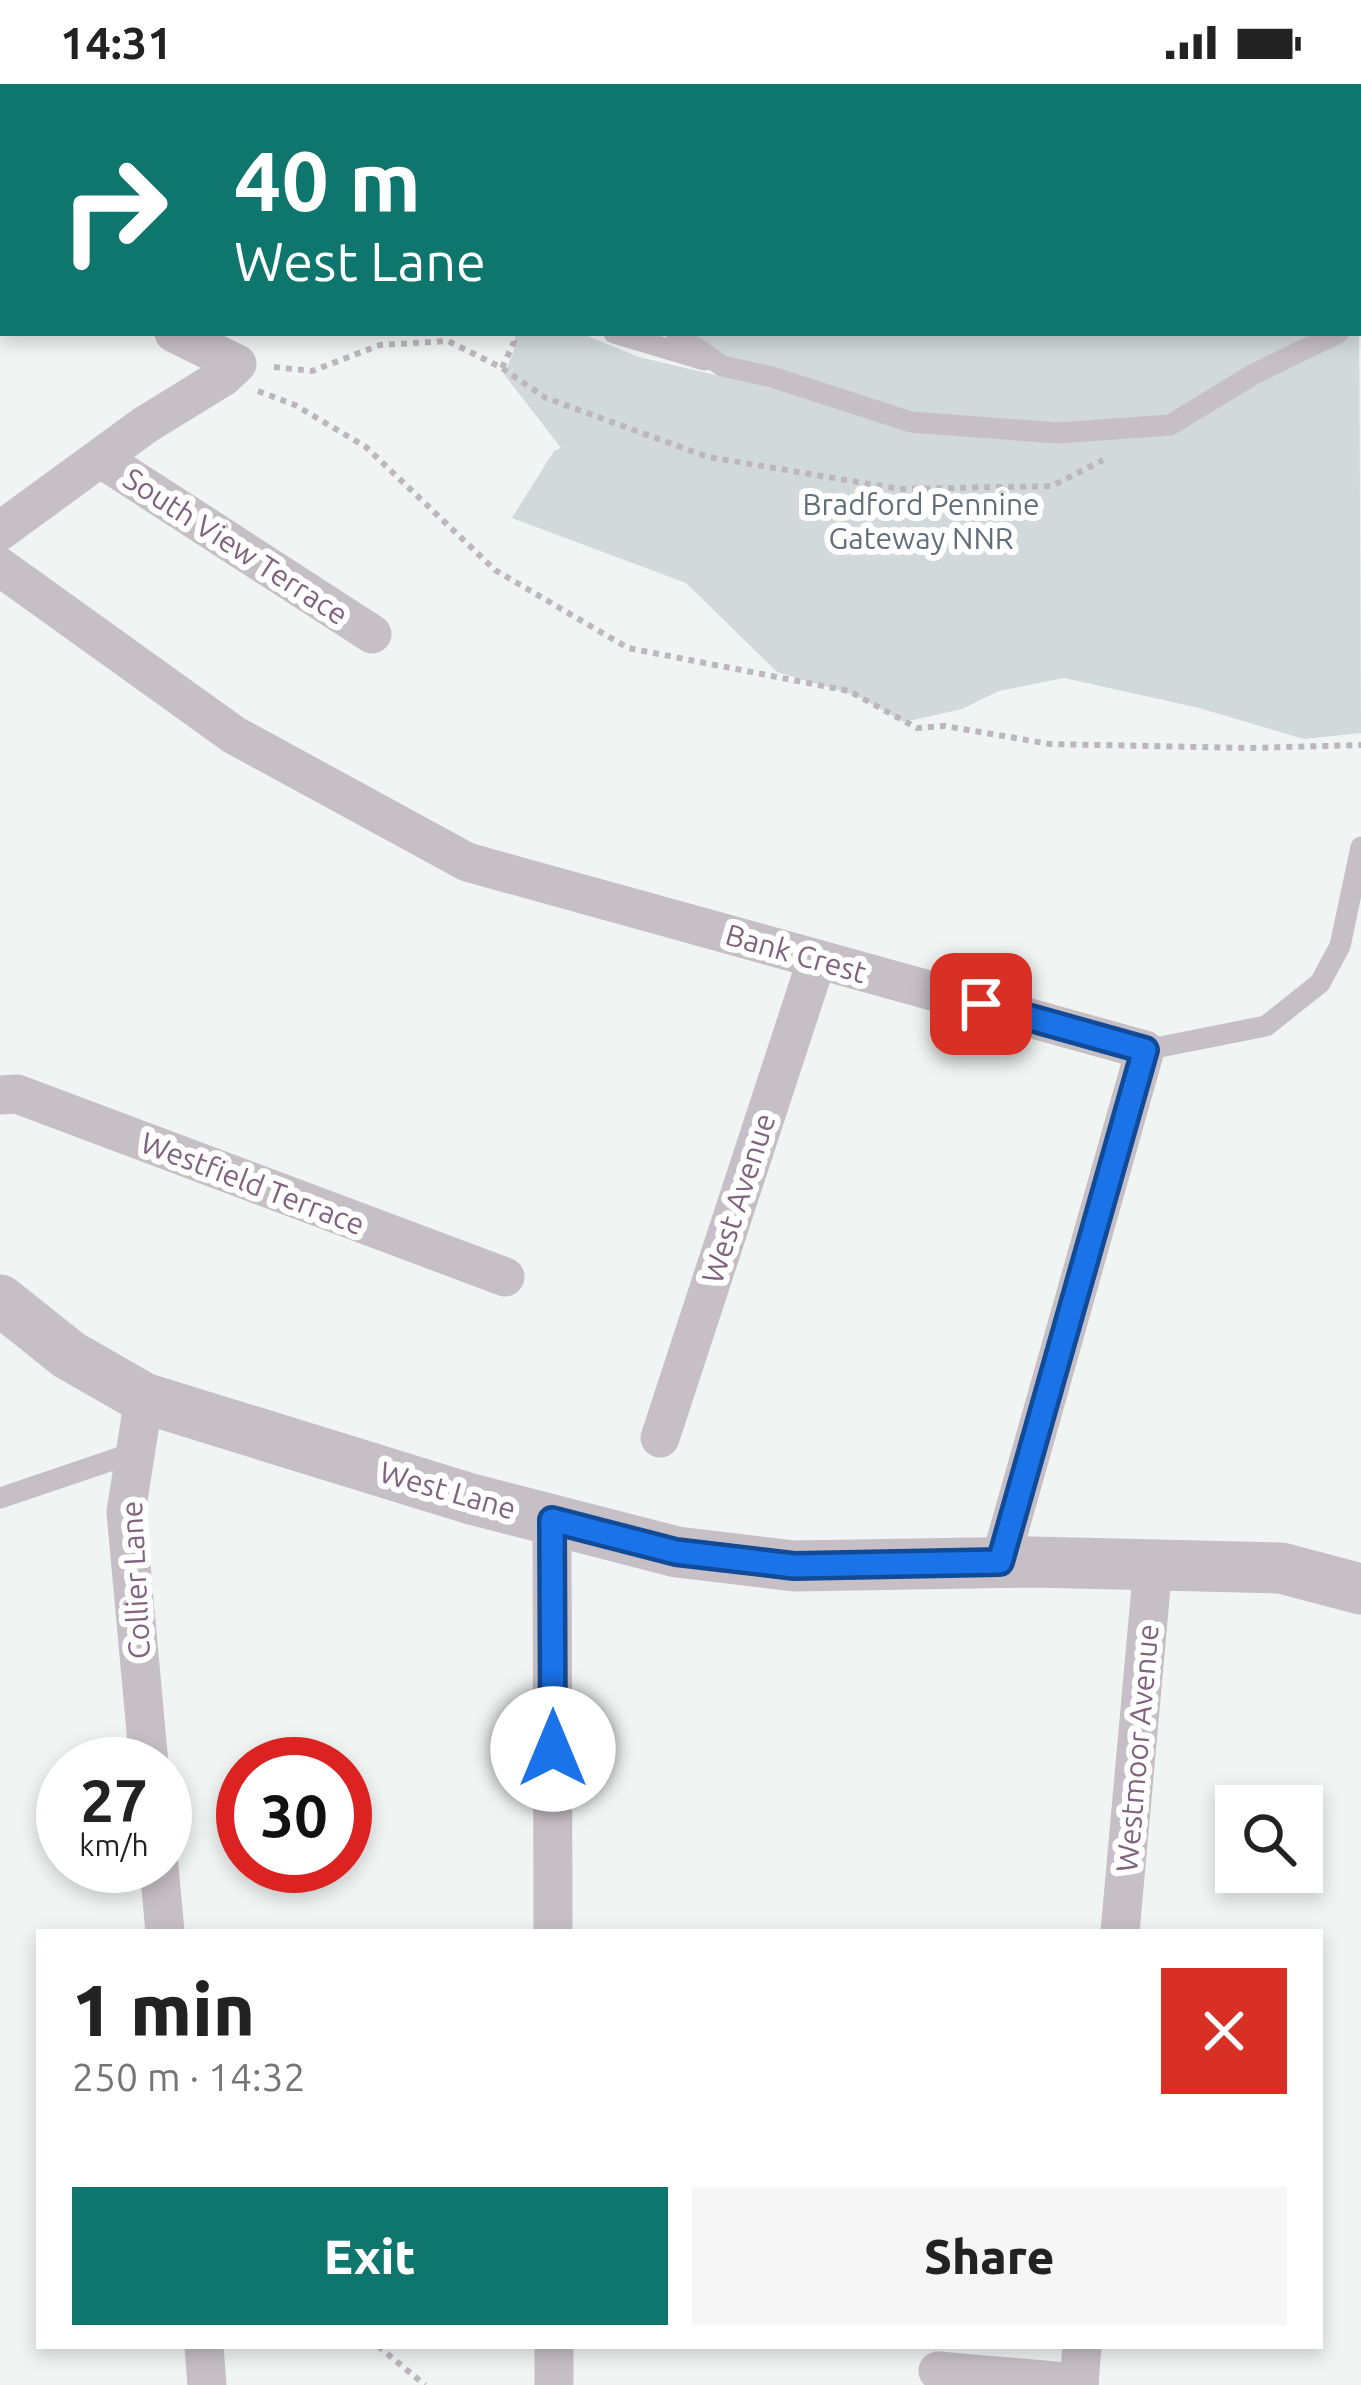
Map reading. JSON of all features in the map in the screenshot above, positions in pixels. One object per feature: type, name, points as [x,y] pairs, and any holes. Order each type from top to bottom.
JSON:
[{"type":"street","points":[[0,531],[230,371],[178,336]]},
{"type":"street","name":"South View Terrace","points":[[100,458],[373,634]]},
{"type":"street","name":"Bank Crest","points":[[0,567],[234,735],[467,862],[1145,1050]]},
{"type":"street","name":"West Avenue","points":[[660,1438],[817,959]]},
{"type":"street","points":[[1000,1562],[1145,1050]]},
{"type":"street","name":"Westfield Terrace","points":[[0,1095],[17,1094],[505,1277]]},
{"type":"street","name":"West Lane","points":[[0,1300],[69,1355],[144,1398],[471,1499],[676,1552],[794,1566],[1000,1562],[1281,1568],[1361,1589]]},
{"type":"street","name":"Collier Lane","points":[[144,1398],[126,1512],[147,1737]]},
{"type":"street","points":[[552,1520],[553,1929]]},
{"type":"street","name":"Westmoor Avenue","points":[[1120,1929],[1153,1565]]},
{"type":"street","points":[[161,1893],[165,1929]]},
{"type":"street","points":[[204,2349],[207,2385]]},
{"type":"street","points":[[554,2349],[554,2385]]},
{"type":"street","points":[[938,2371],[1078,2384],[1082,2349]]},
{"type":"lane","points":[[624,336],[910,422],[1058,433],[1170,425],[1254,374],[1331,336]]},
{"type":"lane","points":[[680,336],[722,366]]},
{"type":"lane","points":[[1145,1050],[1266,1026],[1319,983],[1340,946],[1361,847]]},
{"type":"lane","points":[[0,1498],[136,1451]]},
{"type":"path","points":[[502,368],[514,342],[511,336]]},
{"type":"path","points":[[230,371],[312,370],[380,345],[448,341],[502,368],[546,398],[708,458],[900,489],[1052,486],[1111,455]]},
{"type":"path","points":[[230,371],[366,447],[495,570],[628,648],[849,691],[917,728],[945,727],[1050,744],[1361,746]]},
{"type":"path","points":[[382,2349],[425,2385]]},
{"type":"green space","name":"Bradford Pennine Gateway NNR","points":[[515,336],[587,336],[639,357],[724,377],[689,336],[1359,336],[1361,733],[1304,739],[1199,708],[1064,678],[999,691],[962,709],[904,722],[855,695],[777,672],[686,583],[512,518],[554,451],[561,448],[504,374],[517,343]]},
{"type":"route","points":[[553,1749],[552,1520],[676,1552],[794,1566],[1000,1562],[1145,1050],[981,1004]]}]
